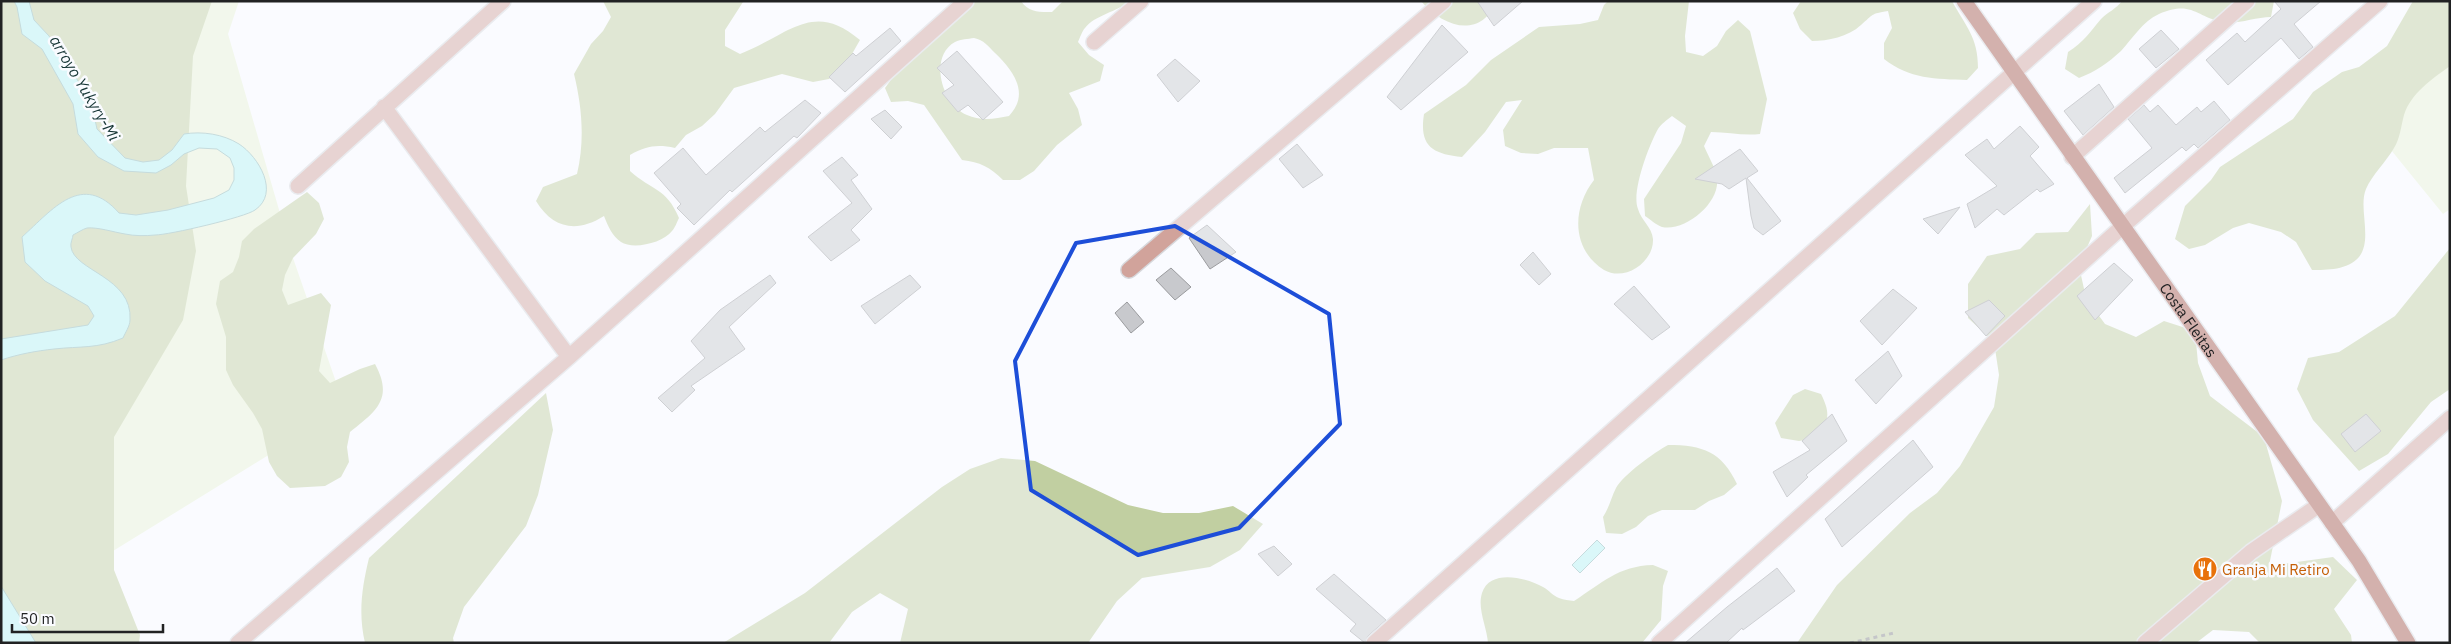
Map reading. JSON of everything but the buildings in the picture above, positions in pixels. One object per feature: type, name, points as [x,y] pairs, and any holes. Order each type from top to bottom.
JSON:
[{"type":"main road","name":"Costa Fleitas","points":[[1964,1],[2072,157],[2123,226],[2359,562],[2408,643]]},
{"type":"street","points":[[298,186],[503,1]]},
{"type":"street","points":[[238,643],[569,357],[966,1]]},
{"type":"street","points":[[1094,42],[1140,1]]},
{"type":"street","points":[[1129,270],[1444,1]]},
{"type":"street","points":[[1374,643],[2094,1]]},
{"type":"street","points":[[2072,157],[2247,1]]},
{"type":"street","points":[[1659,643],[2123,226],[2380,1]]},
{"type":"street","points":[[384,107],[569,357]]},
{"type":"street","points":[[2332,523],[2450,418]]},
{"type":"street","points":[[2145,643],[2251,552],[2320,506]]},
{"type":"path","points":[[1850,643],[1894,633]]},
{"type":"highlighted area","points":[[1175,226],[1329,314],[1340,424],[1239,528],[1138,555],[1031,490],[1015,361],[1076,243]]},
{"type":"green space","points":[[1,1],[239,1],[228,34],[293,258],[345,408],[87,567],[1,643]]},
{"type":"green space","points":[[1,1],[212,1],[193,56],[186,186],[196,251],[183,320],[114,437],[114,570],[140,635],[139,643],[1,643]]},
{"type":"green space","points":[[603,1],[746,1],[743,2],[725,30],[725,46],[740,54],[801,24],[815,22],[828,22],[843,28],[860,40],[844,68],[829,79],[813,82],[782,74],[734,88],[715,114],[702,126],[686,135],[675,148],[652,147],[630,155],[630,171],[664,195],[679,218],[673,230],[662,239],[648,244],[626,244],[615,237],[604,216],[584,225],[566,225],[550,218],[536,201],[543,187],[577,174],[582,124],[574,74],[591,44],[603,31],[611,17]]},
{"type":"green space","points":[[963,1],[1021,1],[1031,10],[1052,12],[1063,1],[1130,1],[1094,20],[1083,31],[1078,42],[1089,55],[1104,65],[1100,81],[1069,93],[1078,109],[1082,125],[1057,145],[1034,171],[1020,180],[1003,180],[984,166],[962,160],[924,105],[908,101],[891,102],[885,88],[935,19]],"holes":[[[974,38],[981,40],[1002,60],[1017,83],[1018,99],[1015,108],[1009,116],[988,119],[967,115],[958,110],[945,91],[940,69],[942,58],[947,49],[955,42]]]},
{"type":"green space","points":[[1421,1],[1497,1],[1490,13],[1481,21],[1471,25],[1461,25],[1450,23],[1440,17]]},
{"type":"green space","points":[[1608,1],[1689,1],[1685,36],[1686,52],[1703,56],[1717,46],[1726,31],[1738,20],[1750,31],[1767,99],[1760,134],[1711,132],[1704,146],[1714,166],[1717,179],[1713,197],[1699,214],[1681,225],[1671,227],[1662,227],[1645,216],[1644,199],[1681,143],[1686,126],[1672,116],[1659,127],[1646,157],[1639,180],[1636,201],[1641,217],[1649,227],[1652,235],[1652,247],[1649,255],[1637,268],[1621,273],[1612,273],[1604,270],[1593,261],[1585,251],[1581,240],[1578,228],[1579,215],[1587,191],[1594,180],[1588,148],[1554,148],[1538,154],[1521,153],[1505,146],[1503,130],[1522,100],[1506,102],[1485,132],[1462,157],[1435,151],[1426,141],[1423,125],[1424,114],[1466,85],[1491,60],[1539,27],[1580,24],[1598,20],[1604,5]]},
{"type":"green space","points":[[1801,1],[1952,1],[1973,40],[1976,48],[1978,68],[1967,80],[1923,77],[1893,66],[1884,59],[1884,43],[1892,28],[1888,11],[1873,15],[1850,33],[1831,39],[1812,41],[1800,29],[1793,13]]},
{"type":"green space","points":[[2122,1],[2274,1],[2271,17],[2228,23],[2213,20],[2187,9],[2170,10],[2148,21],[2121,51],[2096,70],[2079,78],[2065,69],[2068,52],[2082,41],[2101,19]]},
{"type":"green space","points":[[2413,1],[2450,1],[2450,66],[2423,87],[2407,107],[2396,144],[2366,189],[2364,197],[2365,241],[2359,257],[2343,267],[2312,270],[2296,242],[2281,232],[2249,223],[2233,228],[2205,245],[2189,249],[2175,239],[2185,206],[2211,180],[2220,167],[2293,119],[2313,92],[2342,72],[2359,67],[2387,46]]},
{"type":"green space","points":[[2450,41],[2450,209],[2443,214],[2361,113]]},
{"type":"green space","points":[[307,192],[319,203],[324,219],[316,234],[293,258],[285,275],[282,290],[288,305],[321,293],[331,305],[319,371],[330,383],[375,364],[383,386],[379,403],[374,410],[350,432],[347,447],[349,462],[341,477],[325,486],[290,488],[277,476],[269,462],[262,429],[233,385],[226,370],[226,337],[216,304],[220,281],[233,272],[239,257],[242,241],[254,229]]},
{"type":"green space","points":[[2090,204],[2092,236],[2079,266],[2086,298],[2105,324],[2136,337],[2164,321],[2195,331],[2198,363],[2210,396],[2264,437],[2282,501],[2269,566],[2333,557],[2357,580],[2334,609],[2351,635],[2352,643],[2260,643],[2249,632],[2213,630],[2196,643],[1797,643],[1837,585],[1910,513],[1937,493],[1960,466],[1994,407],[1999,375],[1994,342],[1968,318],[1968,284],[1987,256],[2020,249],[2036,233],[2068,232]]},
{"type":"green space","points":[[2450,248],[2450,389],[2431,402],[2388,454],[2359,471],[2313,420],[2297,389],[2308,358],[2339,352],[2395,316]]},
{"type":"green space","points":[[1805,389],[1821,394],[1827,412],[1824,427],[1816,438],[1799,441],[1781,438],[1775,423],[1793,395]]},
{"type":"green space","points":[[546,393],[553,430],[538,495],[526,526],[464,607],[453,638],[454,643],[365,643],[361,611],[364,579],[369,558]]},
{"type":"green space","points":[[1668,445],[1680,445],[1710,452],[1725,464],[1737,484],[1724,495],[1709,501],[1695,510],[1662,510],[1648,516],[1636,527],[1622,534],[1606,533],[1603,517],[1616,488],[1640,464]]},
{"type":"green space","points":[[1001,458],[1035,461],[1128,505],[1163,513],[1199,513],[1233,506],[1263,524],[1240,550],[1210,567],[1142,578],[1117,601],[1088,643],[900,643],[908,609],[880,593],[852,612],[829,643],[723,643],[805,593],[942,487],[970,469]]},
{"type":"green space","points":[[1653,565],[1668,571],[1663,586],[1661,620],[1642,643],[1488,643],[1481,612],[1481,599],[1486,585],[1493,580],[1510,577],[1519,578],[1543,587],[1557,597],[1574,601],[1620,572],[1641,566]]},
{"type":"water","points":[[14,1],[29,1],[34,20],[49,36],[91,101],[97,129],[125,158],[143,162],[159,160],[172,150],[184,134],[212,134],[239,144],[253,157],[264,176],[266,194],[262,203],[249,213],[175,232],[144,236],[91,228],[73,235],[71,245],[75,255],[113,284],[122,294],[128,306],[130,322],[123,338],[97,346],[54,349],[21,354],[1,360],[1,339],[88,325],[94,316],[88,306],[45,281],[25,262],[22,237],[57,206],[68,199],[80,195],[93,195],[105,201],[119,213],[136,215],[168,210],[214,198],[229,190],[234,180],[234,168],[230,158],[217,149],[199,148],[184,154],[171,165],[156,173],[124,171],[98,157],[78,134],[73,104],[42,49],[22,34],[17,7]]},
{"type":"water","points":[[1597,540],[1605,548],[1580,573],[1572,565]]},
{"type":"water","points":[[1,586],[36,643],[4,643],[1,639]]},
{"type":"place","name":"Granja Mi Retiro","points":[[2205,569]]},
{"type":"water label","name":"arroyo Yukyry-Mi","points":[[85,88]]}]
